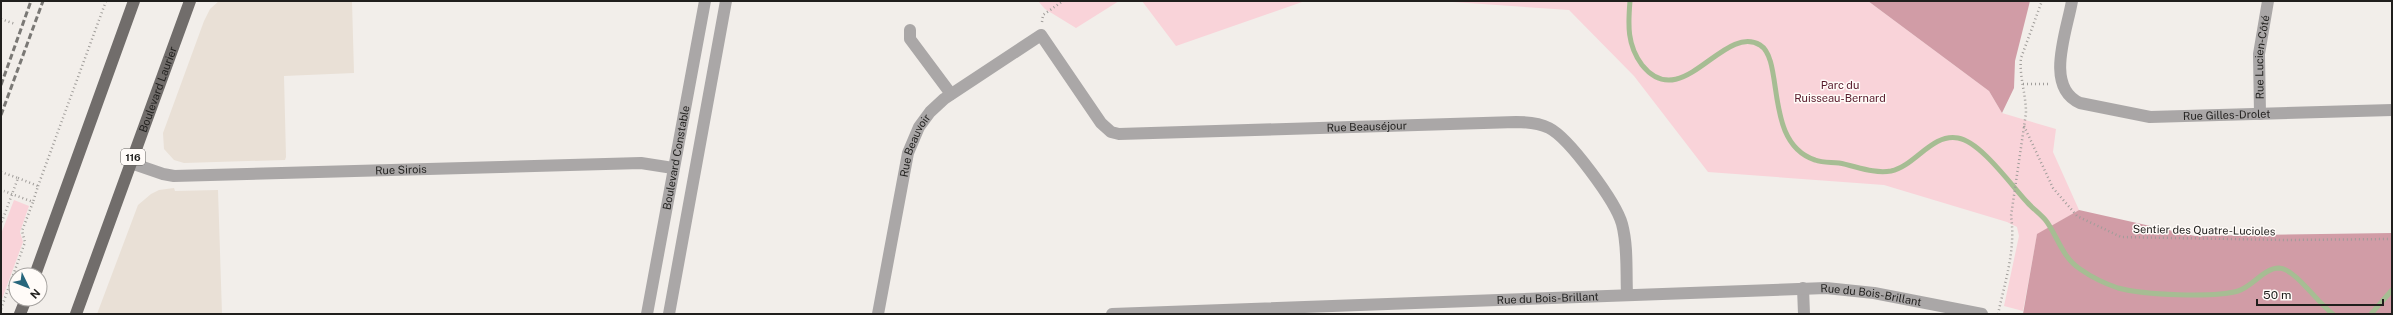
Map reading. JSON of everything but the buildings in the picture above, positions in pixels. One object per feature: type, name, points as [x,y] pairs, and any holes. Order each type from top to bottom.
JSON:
[{"type":"main road","points":[[38,267],[134,1]]},
{"type":"main road","name":"Boulevard Laurier","points":[[76,314],[190,1]]},
{"type":"street","name":"Boulevard Constable","points":[[647,314],[705,1]]},
{"type":"street","name":"Boulevard Constable","points":[[669,314],[726,1]]},
{"type":"street","name":"Rue Gilles-Drolet","points":[[2072,1],[2059,73],[2061,84],[2067,94],[2075,101],[2086,105],[2150,117],[2392,110]]},
{"type":"street","name":"Rue Lucien-Côté","points":[[2260,114],[2259,54],[2268,1]]},
{"type":"street","points":[[910,30],[910,39],[951,94]]},
{"type":"street","name":"Rue Beauvoir","points":[[878,314],[911,144],[919,127],[930,112],[951,94],[1041,35]]},
{"type":"street","name":"Rue Beauséjour","points":[[1041,35],[1101,123],[1111,132],[1120,134],[1516,122],[1535,123],[1549,128],[1561,136],[1571,147],[1620,216],[1625,237],[1628,294]]},
{"type":"street","name":"Rue Sirois","points":[[131,163],[163,174],[174,176],[642,163],[673,168]]},
{"type":"street","points":[[1803,288],[1804,314]]},
{"type":"street","name":"Rue du Bois-Brillant","points":[[1112,314],[1803,288],[1849,290],[1874,293],[1982,314]]},
{"type":"path","points":[[1,309],[25,242],[22,231],[106,1]]},
{"type":"path","points":[[1041,35],[1043,15],[1062,1]]},
{"type":"path","points":[[1998,314],[2012,249],[2013,232],[2011,216],[2024,126],[2026,98],[2020,66],[2021,58],[2042,1]]},
{"type":"path","points":[[1,19],[14,24]]},
{"type":"path","points":[[2023,84],[2048,84]]},
{"type":"path","name":"Sentier des Quatre-Lucioles","points":[[2024,126],[2053,188],[2077,216],[2121,237],[2286,240],[2392,239]]},
{"type":"path","points":[[1,172],[38,186]]},
{"type":"path","points":[[1,224],[18,178]]},
{"type":"path","points":[[4,191],[33,202]]},
{"type":"shaded area","points":[[219,1],[352,1],[354,73],[284,76],[285,160],[184,163],[174,160],[164,149],[163,133],[204,21],[210,9]]},
{"type":"shaded area","points":[[1868,1],[2030,1],[2015,61],[2014,88],[2002,113],[1989,91]]},
{"type":"shaded area","points":[[174,188],[175,191],[218,190],[222,314],[97,314],[138,205],[151,194],[159,190]]},
{"type":"shaded area","points":[[2079,210],[2195,236],[2392,233],[2392,314],[2023,314],[2037,234]]},
{"type":"green space","points":[[1038,1],[1119,1],[1076,28],[1045,9]]},
{"type":"green space","points":[[1142,1],[1305,1],[1176,46]]},
{"type":"green space","name":"Parc du Ruisseau-Bernard","points":[[1438,1],[1868,1],[1989,91],[2002,113],[2056,129],[2053,152],[2079,210],[2037,235],[2023,311],[2004,306],[2019,236],[2017,227],[2007,222],[1884,185],[1708,172],[1634,76],[1569,10]]},
{"type":"green space","points":[[14,200],[29,206],[20,232],[23,242],[14,267],[8,267],[8,283],[1,302],[1,234]]},
{"type":"waterway","points":[[1630,1],[1629,27],[1631,42],[1642,65],[1657,78],[1672,80],[1687,75],[1732,46],[1746,42],[1760,45],[1767,54],[1772,67],[1781,120],[1788,137],[1799,151],[1815,160],[1839,163],[1871,171],[1891,171],[1908,163],[1940,140],[1958,138],[1967,141],[1986,156],[2027,202],[2045,219],[2065,254],[2074,264],[2103,282],[2118,288],[2161,294],[2196,295],[2227,293],[2243,289],[2268,271],[2279,268],[2286,270],[2300,280],[2333,314]]},
{"type":"waterway","points":[[2371,314],[2392,290]]},
{"type":"railway","points":[[1,85],[31,1]]},
{"type":"railway","points":[[1,115],[43,1]]}]
